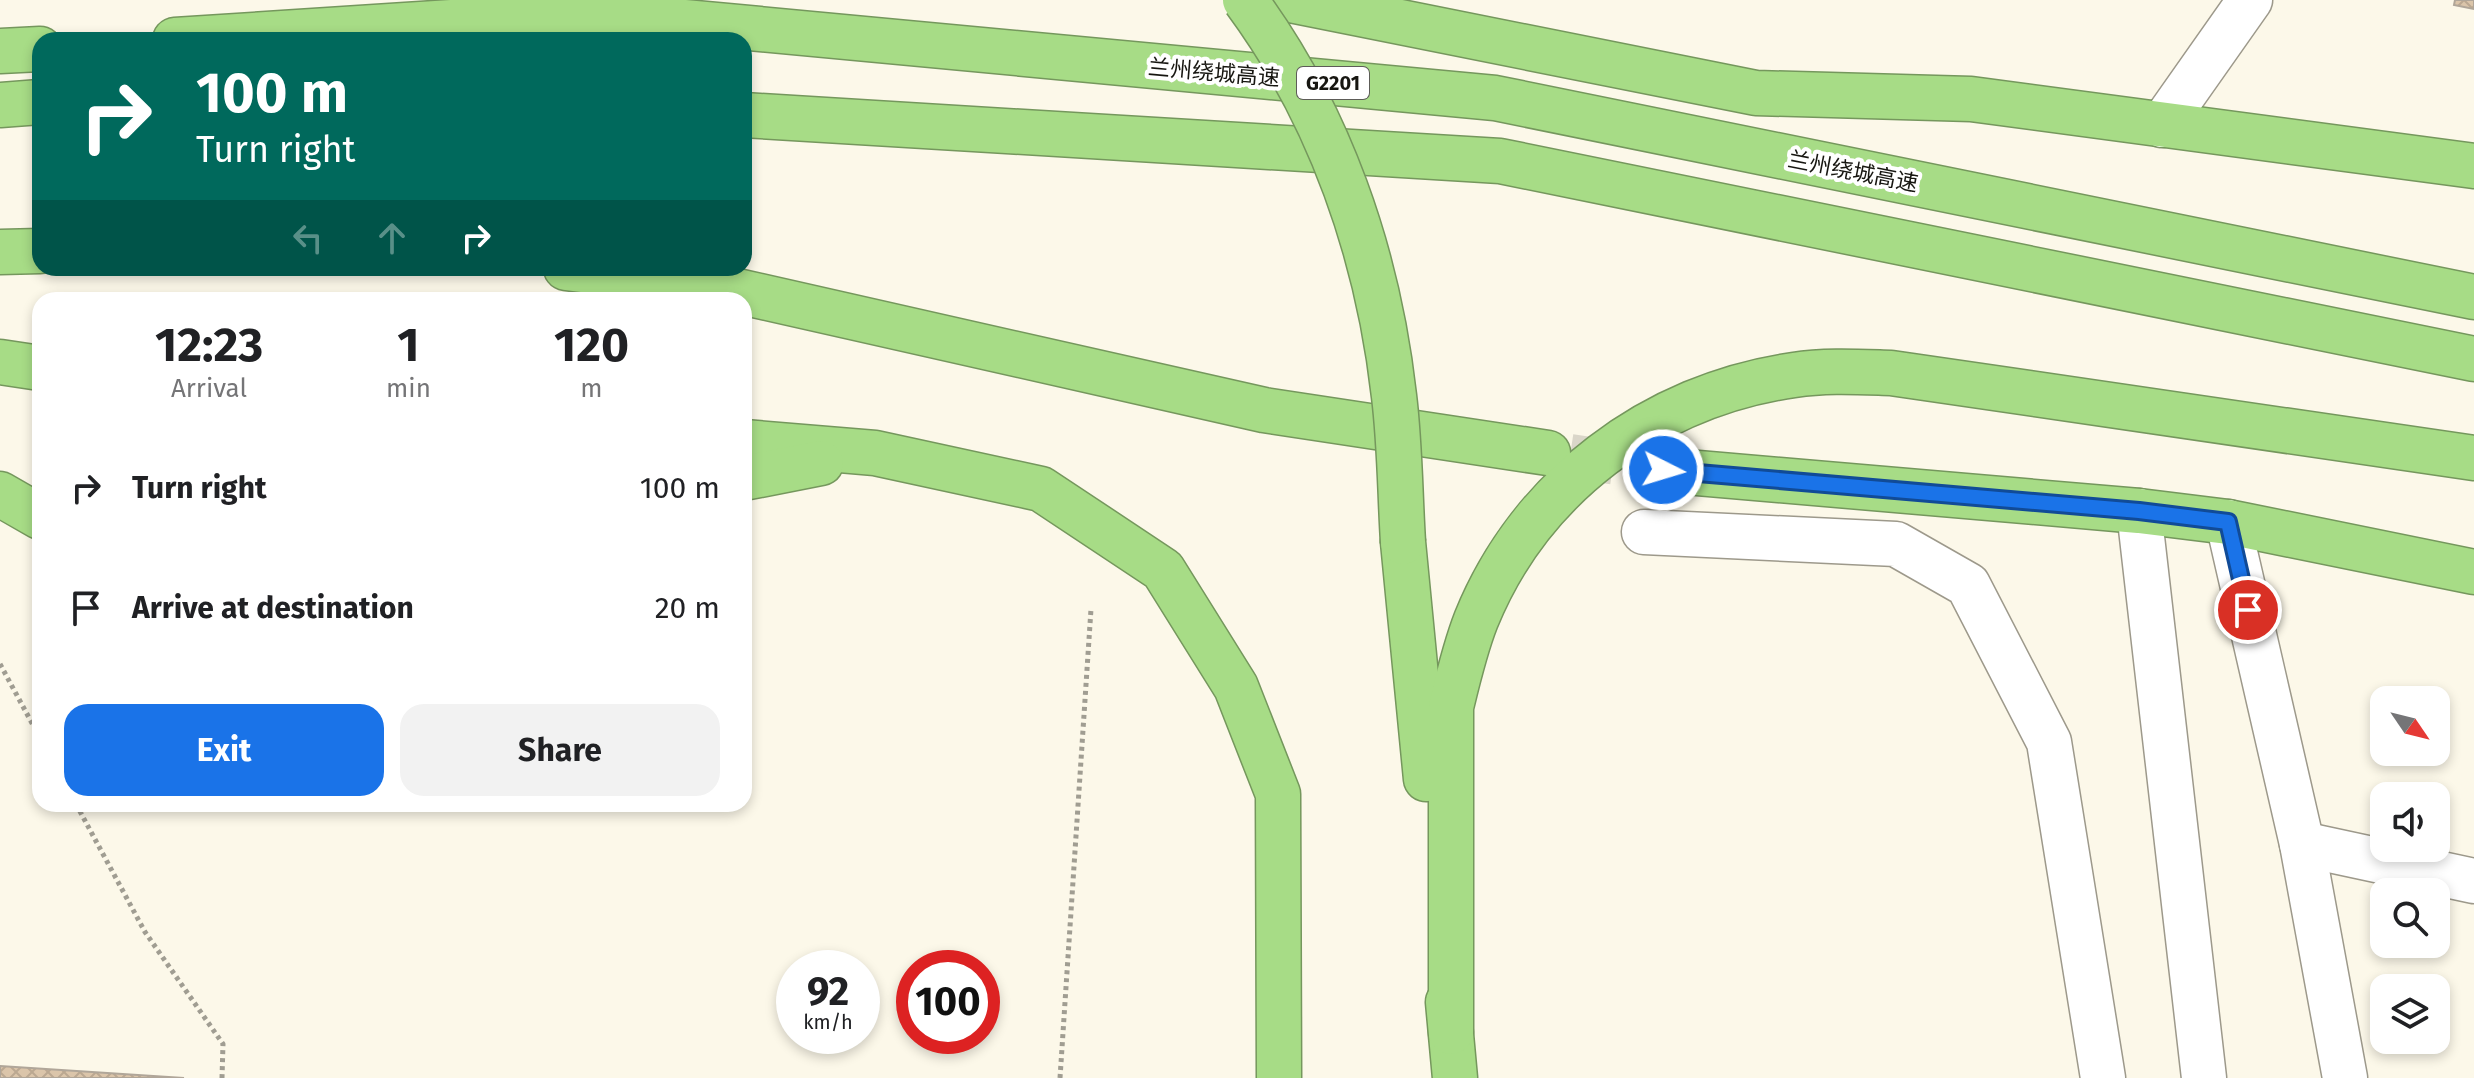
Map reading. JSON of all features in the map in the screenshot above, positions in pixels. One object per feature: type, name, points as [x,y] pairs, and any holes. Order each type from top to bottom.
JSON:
[{"type":"highway","points":[[1245,0],[1296,78],[1325,135],[1368,255],[1394,396],[1403,542],[1455,1078]]},
{"type":"highway","points":[[1290,0],[1756,93],[1971,99],[2474,166]]},
{"type":"highway","name":"兰州绕城高速","points":[[298,32],[589,13],[1495,98],[2474,297]]},
{"type":"highway","points":[[0,51],[32,49]]},
{"type":"highway","points":[[0,105],[32,103]]},
{"type":"highway","points":[[752,115],[1500,161],[2474,359]]},
{"type":"highway","points":[[0,252],[32,251]]},
{"type":"highway","points":[[628,276],[741,292]]},
{"type":"highway","points":[[752,294],[1264,410],[1548,453]]},
{"type":"highway","points":[[0,362],[32,367]]},
{"type":"highway","points":[[1451,1032],[1451,707],[1461,663],[1476,620],[1496,579],[1520,540],[1548,504],[1608,450],[1659,417],[1703,397],[1749,383],[1796,374],[1844,371],[1891,373],[2474,458]]},
{"type":"highway","points":[[752,443],[875,453],[1041,489],[1163,570],[1236,687],[1278,794],[1279,1078]]},
{"type":"highway","points":[[752,476],[875,453]]},
{"type":"highway","points":[[1663,470],[2139,511],[2228,522],[2474,572]]},
{"type":"highway","points":[[0,494],[32,512]]},
{"type":"street","points":[[2162,125],[2250,0]]},
{"type":"street","points":[[2139,511],[2204,1078]]},
{"type":"street","points":[[2228,522],[2302,844],[2345,1078]]},
{"type":"street","points":[[1644,532],[1896,544],[1968,585],[2049,742],[2103,1078]]},
{"type":"street","points":[[2302,844],[2474,881]]},
{"type":"path","points":[[1060,1078],[1091,609]]},
{"type":"path","points":[[0,664],[32,723]]},
{"type":"path","points":[[80,812],[145,932],[223,1044],[222,1078]]},
{"type":"building","points":[[2455,0],[2474,0],[2474,9],[2454,5]]},
{"type":"building","points":[[0,1066],[184,1078],[0,1078]]},
{"type":"tunnel","points":[[1570,456],[1663,470]]},
{"type":"route","points":[[1663,470],[2139,511],[2228,522],[2248,610]]}]
